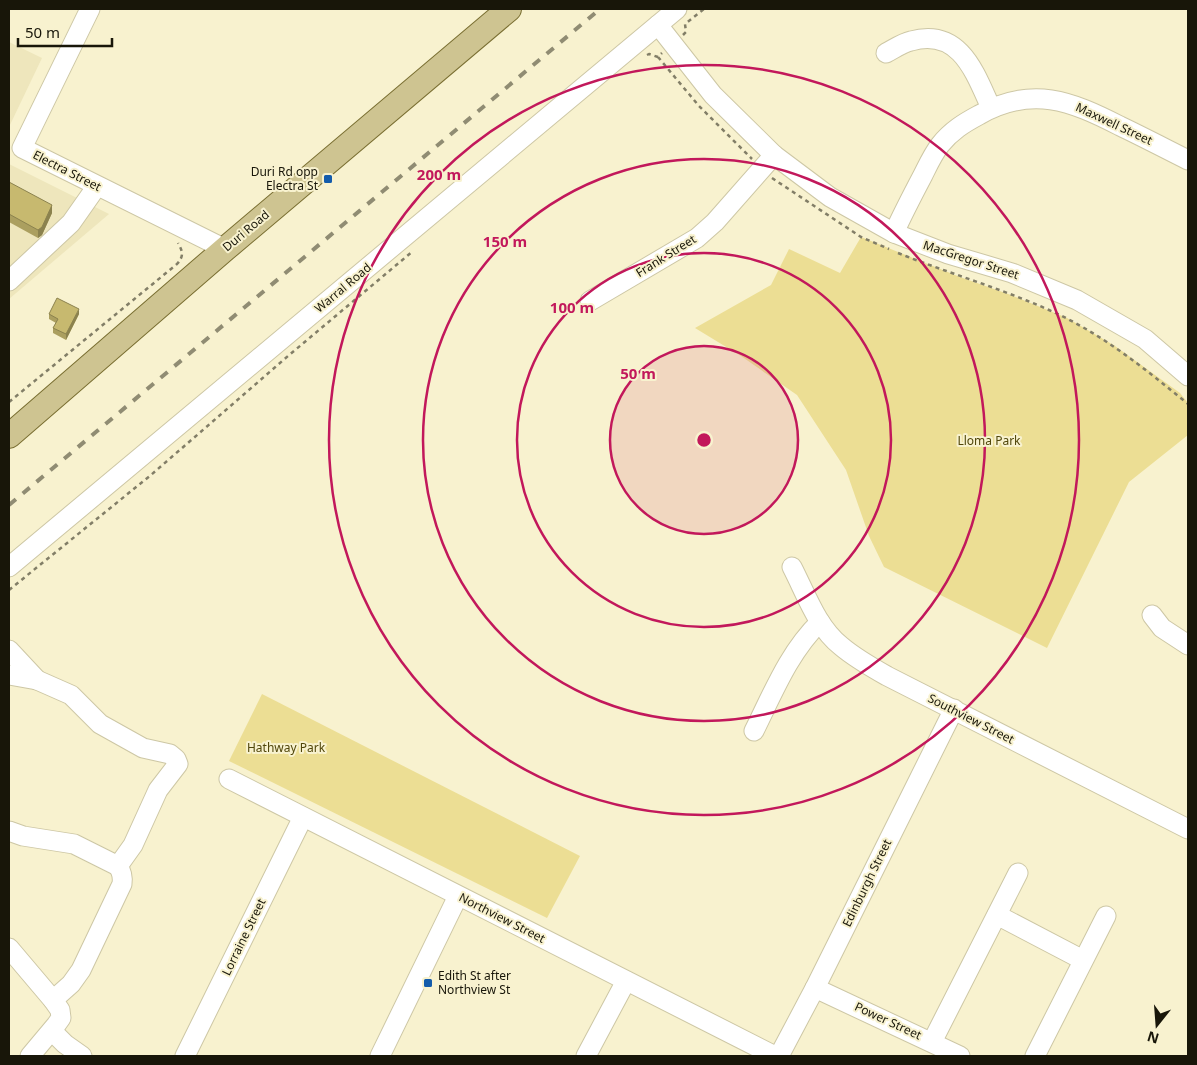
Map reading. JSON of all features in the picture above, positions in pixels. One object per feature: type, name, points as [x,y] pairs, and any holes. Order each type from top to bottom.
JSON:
[{"type":"main road","name":"Duri Road","points":[[9,436],[225,249],[509,9]]},
{"type":"street","name":"Electra Street","points":[[90,9],[22,148],[225,249]]},
{"type":"street","name":"Warral Road","points":[[9,567],[677,9]]},
{"type":"street","name":"MacGregor Street","points":[[658,25],[713,95],[774,155],[830,197],[894,233],[948,254],[1012,273],[1077,300],[1145,339],[1188,376]]},
{"type":"street","points":[[886,53],[909,41],[922,38],[946,41],[956,47],[968,62],[991,108]]},
{"type":"street","name":"Maxwell Street","points":[[894,233],[939,147],[959,127],[991,108],[1020,100],[1036,98],[1073,104],[1188,160]]},
{"type":"street","name":"Frank Street","points":[[590,301],[697,238],[714,222],[774,155]]},
{"type":"street","points":[[9,281],[71,223],[97,186]]},
{"type":"street","name":"Southview Street","points":[[792,567],[820,622],[839,645],[859,660],[1188,829]]},
{"type":"street","points":[[1152,615],[1162,628],[1188,645]]},
{"type":"street","points":[[754,731],[795,650],[820,622]]},
{"type":"street","points":[[9,650],[37,680]]},
{"type":"street","points":[[9,674],[37,680],[71,695],[100,724],[143,748],[170,754],[176,759],[178,764],[158,790],[133,844],[118,866]]},
{"type":"street","name":"Edinburgh Street","points":[[777,1056],[815,988],[954,709]]},
{"type":"street","name":"Northview Street","points":[[229,779],[777,1056]]},
{"type":"street","name":"Lorraine Street","points":[[185,1056],[303,817]]},
{"type":"street","points":[[9,831],[23,836],[74,844],[118,866],[122,871],[122,884],[81,970],[71,984],[54,1000]]},
{"type":"street","points":[[932,1042],[1018,873]]},
{"type":"street","points":[[380,1056],[458,896]]},
{"type":"street","points":[[997,915],[1083,960]]},
{"type":"street","points":[[1035,1056],[1106,916]]},
{"type":"street","points":[[9,948],[54,1000],[60,1010],[61,1018],[30,1056]]},
{"type":"street","points":[[586,1056],[626,981]]},
{"type":"street","name":"Power Street","points":[[815,988],[960,1056]]},
{"type":"street","points":[[52,1031],[65,1044],[82,1056]]},
{"type":"path","points":[[683,35],[686,32],[685,24],[704,9]]},
{"type":"path","points":[[644,58],[649,54],[658,57],[663,52]]},
{"type":"path","points":[[9,402],[177,264],[182,254],[177,242],[184,228]]},
{"type":"path","points":[[9,590],[151,475],[288,356],[420,246]]},
{"type":"shaded area","points":[[9,42],[42,58],[9,127]]},
{"type":"shaded area","points":[[9,164],[109,214],[9,299]]},
{"type":"green space","name":"Lloma Park","points":[[861,237],[1067,318],[1115,346],[1180,393],[1188,403],[1188,435],[1129,482],[1047,648],[884,567],[869,536],[846,470],[797,395],[741,356],[695,328],[771,285],[789,249],[840,273]]},
{"type":"green space","name":"Hathway Park","points":[[262,694],[580,856],[547,918],[229,761]]},
{"type":"building","points":[[9,182],[52,205],[42,227],[38,230],[9,214]]},
{"type":"building","points":[[57,298],[79,309],[66,334],[53,328],[58,319],[49,314]]},
{"type":"railway","points":[[9,505],[600,9]]},
{"type":"place","name":"Duri Rd opp Electra St","points":[[328,179]]},
{"type":"place","name":"Edith St after Northview St","points":[[428,983]]}]
